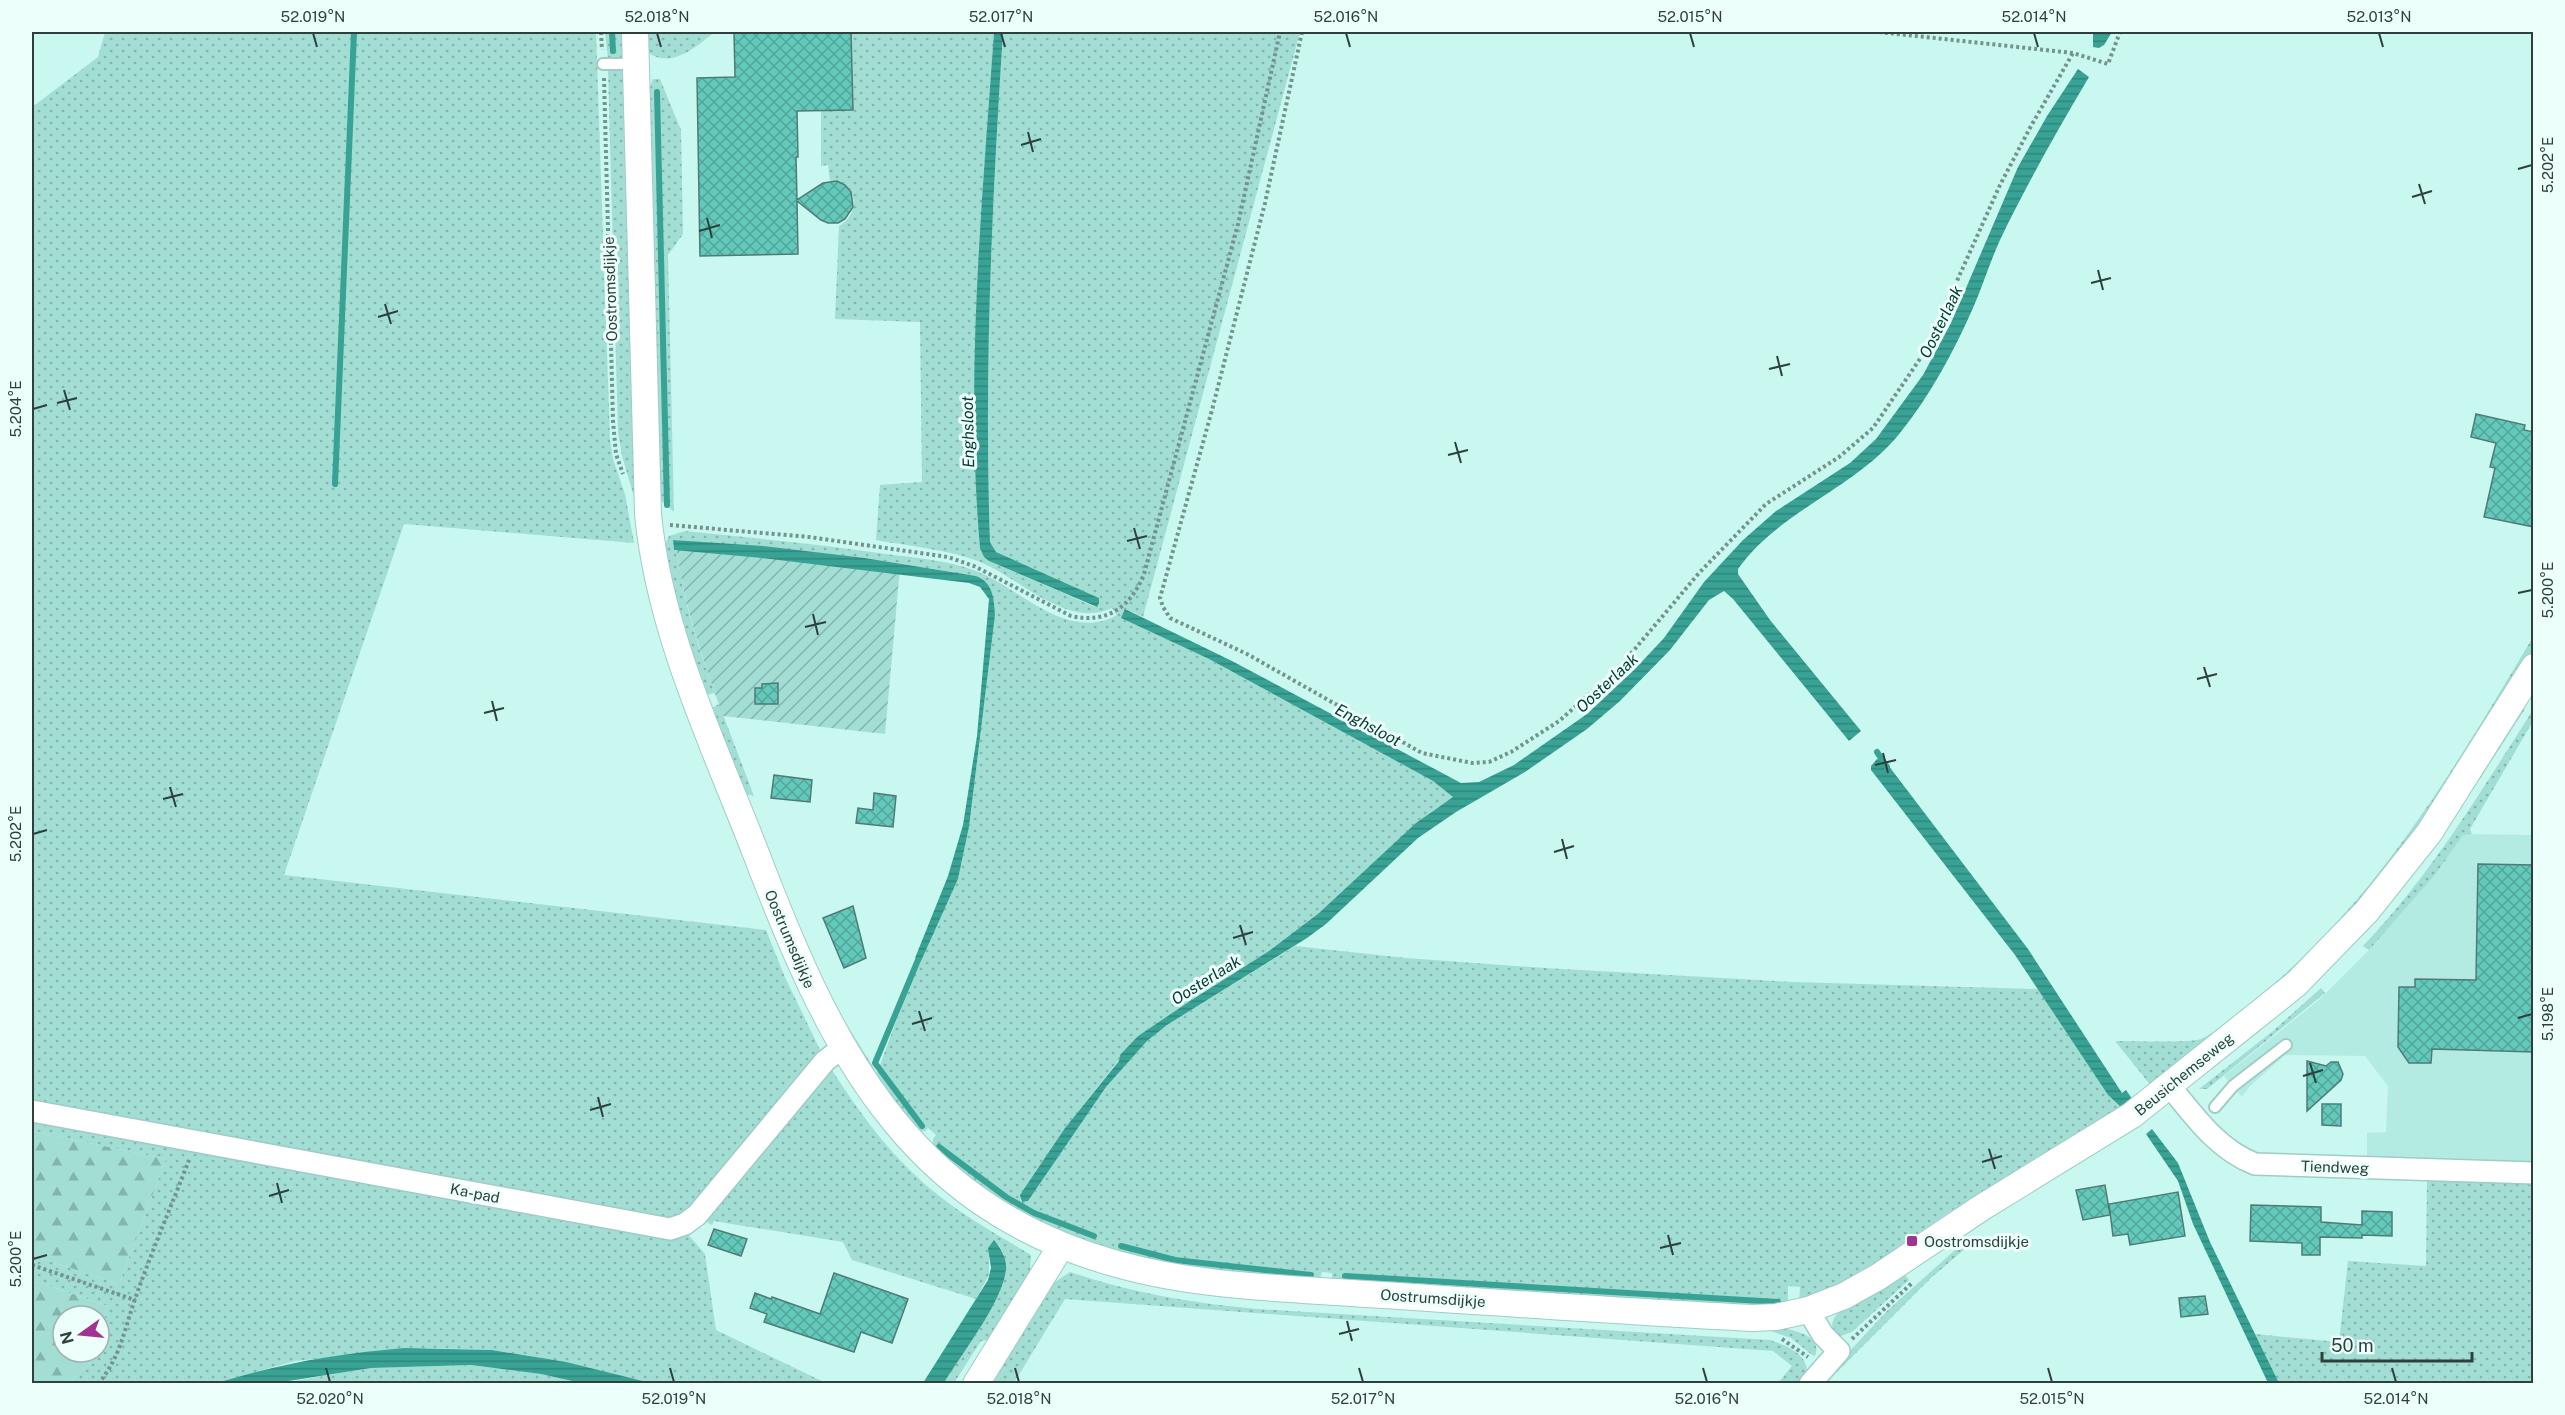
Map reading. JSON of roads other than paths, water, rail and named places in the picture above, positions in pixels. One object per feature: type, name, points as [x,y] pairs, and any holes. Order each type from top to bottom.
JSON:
[{"type":"street","name":"Oostromsdijkje","points":[[635,32],[650,533]]},
{"type":"street","name":"Oostrumsdijkje","points":[[650,533],[666,615],[685,669],[790,943],[842,1048],[878,1103],[931,1161],[981,1200],[1060,1246],[1142,1270],[1230,1285],[1731,1317],[1776,1317],[1808,1310]]},
{"type":"street","name":"Beusichemseweg","points":[[1808,1310],[1844,1296],[1878,1277],[1981,1208],[2132,1115],[2296,984],[2367,911],[2429,833],[2534,668]]},
{"type":"street","name":"Ka-pad","points":[[32,1111],[670,1229],[685,1224],[697,1215],[825,1060],[842,1048]]},
{"type":"street","name":"Tiendweg","points":[[2169,1085],[2225,1147],[2240,1158],[2255,1164],[2534,1173]]},
{"type":"street","points":[[976,1383],[1060,1246]]},
{"type":"street","points":[[1808,1310],[1823,1335],[1839,1351],[1810,1383]]},
{"type":"lane","points":[[603,64],[636,64]]},
{"type":"lane","points":[[2215,1107],[2233,1086],[2286,1045]]},
{"type":"waterway","points":[[335,484],[354,32]]},
{"type":"waterway","points":[[612,32],[613,51]]},
{"type":"waterway","points":[[657,92],[667,505]]},
{"type":"waterway","points":[[1877,752],[1887,767]]},
{"type":"waterway","points":[[918,960],[875,1063],[922,1126]]},
{"type":"waterway","points":[[939,1147],[1006,1197],[1034,1213],[1094,1236]]},
{"type":"waterway","points":[[1121,1246],[1175,1260],[1311,1275]]},
{"type":"waterway","points":[[1345,1276],[1778,1302]]},
{"type":"place","name":"Oostromsdijkje","points":[[1912,1241]]},
{"type":"water label","name":"Oosterlaak","points":[[1941,322]]},
{"type":"water label","name":"Enghsloot","points":[[968,432]]},
{"type":"water label","name":"Oosterlaak","points":[[1607,683]]},
{"type":"water label","name":"Enghsloot","points":[[1368,725]]},
{"type":"water label","name":"Oosterlaak","points":[[1206,980]]}]
